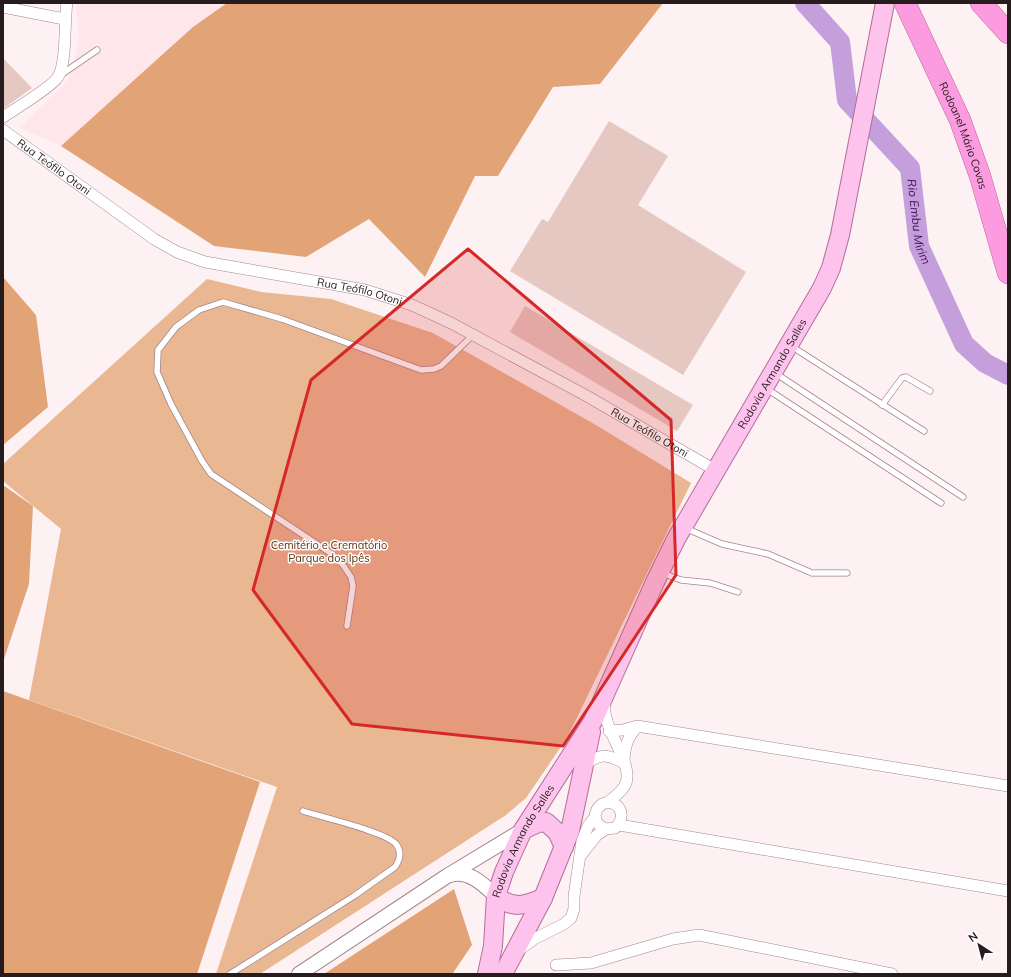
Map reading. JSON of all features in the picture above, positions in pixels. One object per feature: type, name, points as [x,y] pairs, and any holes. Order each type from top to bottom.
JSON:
[{"type":"highway","name":"Rodoanel Mário Covas","points":[[905,3],[960,120],[980,176],[1008,273]]},
{"type":"highway","points":[[981,3],[1008,33]]},
{"type":"main road","name":"Rodovia Armando Salles","points":[[487,974],[493,946],[496,896],[504,872],[523,830],[593,721],[660,572],[683,527],[715,470],[765,388],[822,288],[831,268],[843,220],[885,3]]},
{"type":"main road","name":"Rodovia Armando Salles","points":[[503,974],[543,898],[570,831],[593,721]]},
{"type":"main road","points":[[523,830],[538,823],[546,822],[557,832],[564,847]]},
{"type":"main road","points":[[496,896],[504,902],[515,905],[527,904],[543,898]]},
{"type":"street","points":[[3,117],[37,94],[58,77],[64,49],[64,19],[67,3]]},
{"type":"street","points":[[3,8],[64,19]]},
{"type":"street","name":"Rua Teófilo Otoni","points":[[3,130],[154,239],[178,252],[205,262],[365,290],[412,305],[473,335],[585,395],[715,470]]},
{"type":"street","points":[[512,956],[534,939],[564,924],[571,918],[574,909],[577,872],[581,856],[582,841],[588,826],[595,817],[598,807],[608,802],[621,791],[627,781],[624,762],[609,731],[604,711],[608,687]]},
{"type":"street","points":[[609,731],[623,730],[637,726],[1008,786]]},
{"type":"street","points":[[624,762],[624,748],[628,737],[637,726]]},
{"type":"street","points":[[584,764],[604,755],[624,762]]},
{"type":"street","points":[[581,856],[590,842],[606,829],[615,828],[619,825],[622,816],[619,807],[621,791]]},
{"type":"street","points":[[608,802],[616,804],[619,807]]},
{"type":"street","points":[[595,817],[598,824],[606,829]]},
{"type":"street","points":[[619,825],[1008,891]]},
{"type":"street","points":[[299,974],[447,876],[523,830]]},
{"type":"street","points":[[447,876],[464,874],[480,882],[496,896]]},
{"type":"street","points":[[534,914],[540,924],[551,930]]},
{"type":"street","points":[[556,965],[591,963],[673,939],[699,936],[892,974]]},
{"type":"lane","points":[[58,77],[96,50]]},
{"type":"lane","points":[[347,626],[353,586],[351,577],[332,554],[211,474],[202,461],[165,391],[157,372],[158,350],[176,327],[199,310],[222,302],[282,319],[421,370],[434,370],[441,366],[473,335]]},
{"type":"lane","points":[[789,345],[924,431]]},
{"type":"lane","points":[[774,372],[964,498]]},
{"type":"lane","points":[[882,405],[897,382],[902,378],[906,377],[930,391]]},
{"type":"lane","points":[[765,388],[941,503]]},
{"type":"lane","points":[[683,527],[722,544],[768,554],[812,573],[847,573]]},
{"type":"lane","points":[[660,572],[681,580],[710,583],[738,592]]},
{"type":"lane","points":[[230,974],[354,896],[395,867],[400,861],[400,854],[396,843],[380,835],[303,811]]},
{"type":"highlighted area","points":[[468,249],[671,420],[676,575],[563,746],[352,724],[253,590],[311,380]]},
{"type":"shaded area","points":[[76,3],[229,3],[61,146],[20,128],[68,81],[79,41]]},
{"type":"shaded area","points":[[227,3],[663,3],[600,84],[553,87],[498,176],[475,176],[425,277],[369,219],[306,257],[214,246],[61,146],[193,27]]},
{"type":"shaded area","points":[[3,277],[36,315],[48,407],[3,445]]},
{"type":"shaded area","points":[[3,485],[33,506],[29,584],[3,662]]},
{"type":"shaded area","points":[[3,691],[260,782],[197,974],[3,974]]},
{"type":"shaded area","points":[[454,889],[472,945],[453,973],[324,974]]},
{"type":"green space","name":"Cemitério e Crematório Parque dos Ipês","points":[[207,279],[261,292],[331,299],[433,333],[596,425],[691,483],[567,738],[526,798],[506,815],[260,974],[216,974],[277,787],[29,700],[61,529],[3,481],[3,464]]},
{"type":"building","points":[[3,58],[32,88],[3,109]]},
{"type":"building","points":[[609,121],[668,156],[638,205],[746,272],[683,375],[510,271],[542,219],[548,222]]},
{"type":"building","points":[[525,306],[693,405],[677,431],[510,332]]},
{"type":"waterway","name":"Rio Embu Mirim","points":[[805,3],[840,42],[847,100],[910,168],[919,246],[964,344],[985,363],[1008,375]]}]
